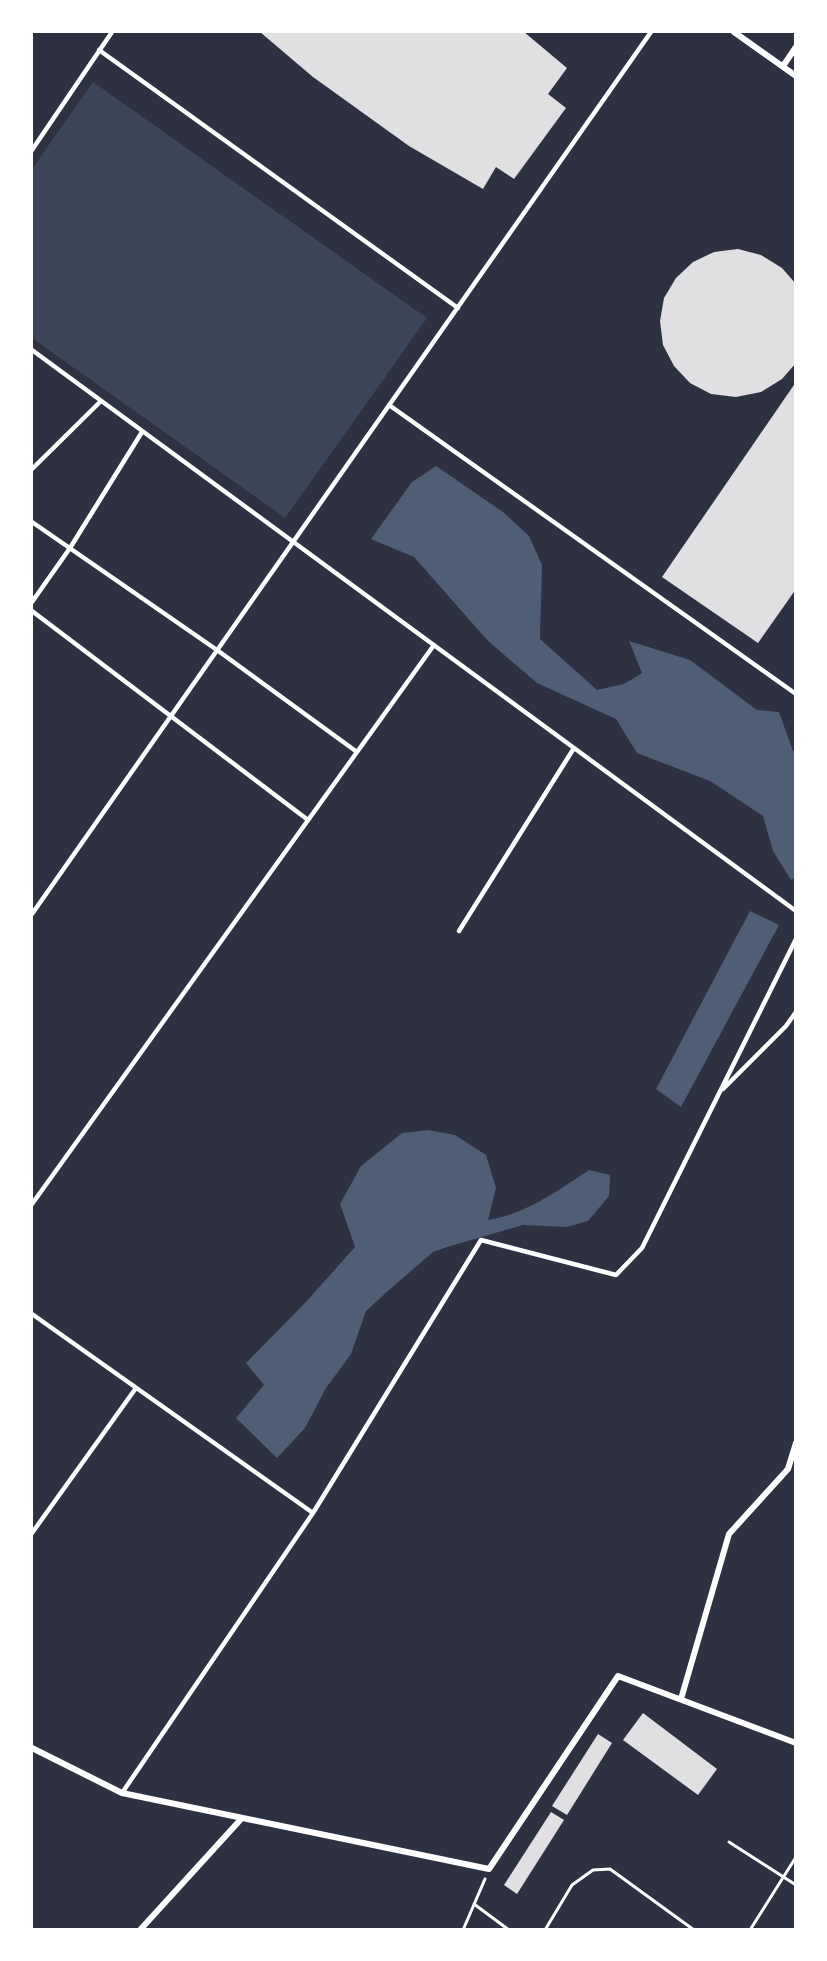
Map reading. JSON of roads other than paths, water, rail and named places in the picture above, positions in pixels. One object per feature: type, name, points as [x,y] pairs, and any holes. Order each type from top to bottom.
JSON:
[{"type":"street","points":[[734,32],[795,76]]},
{"type":"street","points":[[783,66],[795,47]]},
{"type":"street","points":[[681,1699],[729,1534],[788,1469],[795,1443]]},
{"type":"street","points":[[32,1748],[123,1793],[489,1869],[618,1676],[795,1743]]},
{"type":"street","points":[[140,1929],[242,1818]]},
{"type":"lane","points":[[32,150],[112,32]]},
{"type":"lane","points":[[32,914],[651,32]]},
{"type":"lane","points":[[99,50],[458,308]]},
{"type":"lane","points":[[32,350],[795,911]]},
{"type":"lane","points":[[32,469],[101,401]]},
{"type":"lane","points":[[389,405],[795,693]]},
{"type":"lane","points":[[32,602],[70,548],[142,432]]},
{"type":"lane","points":[[32,522],[217,650],[357,752]]},
{"type":"lane","points":[[32,611],[308,820]]},
{"type":"lane","points":[[32,1204],[434,645]]},
{"type":"lane","points":[[459,931],[574,748]]},
{"type":"lane","points":[[123,1793],[313,1513],[482,1240],[616,1275],[642,1248],[795,939]]},
{"type":"lane","points":[[719,1093],[786,1026],[795,1012]]},
{"type":"lane","points":[[32,1314],[313,1513]]},
{"type":"lane","points":[[32,1533],[136,1388]]}]
